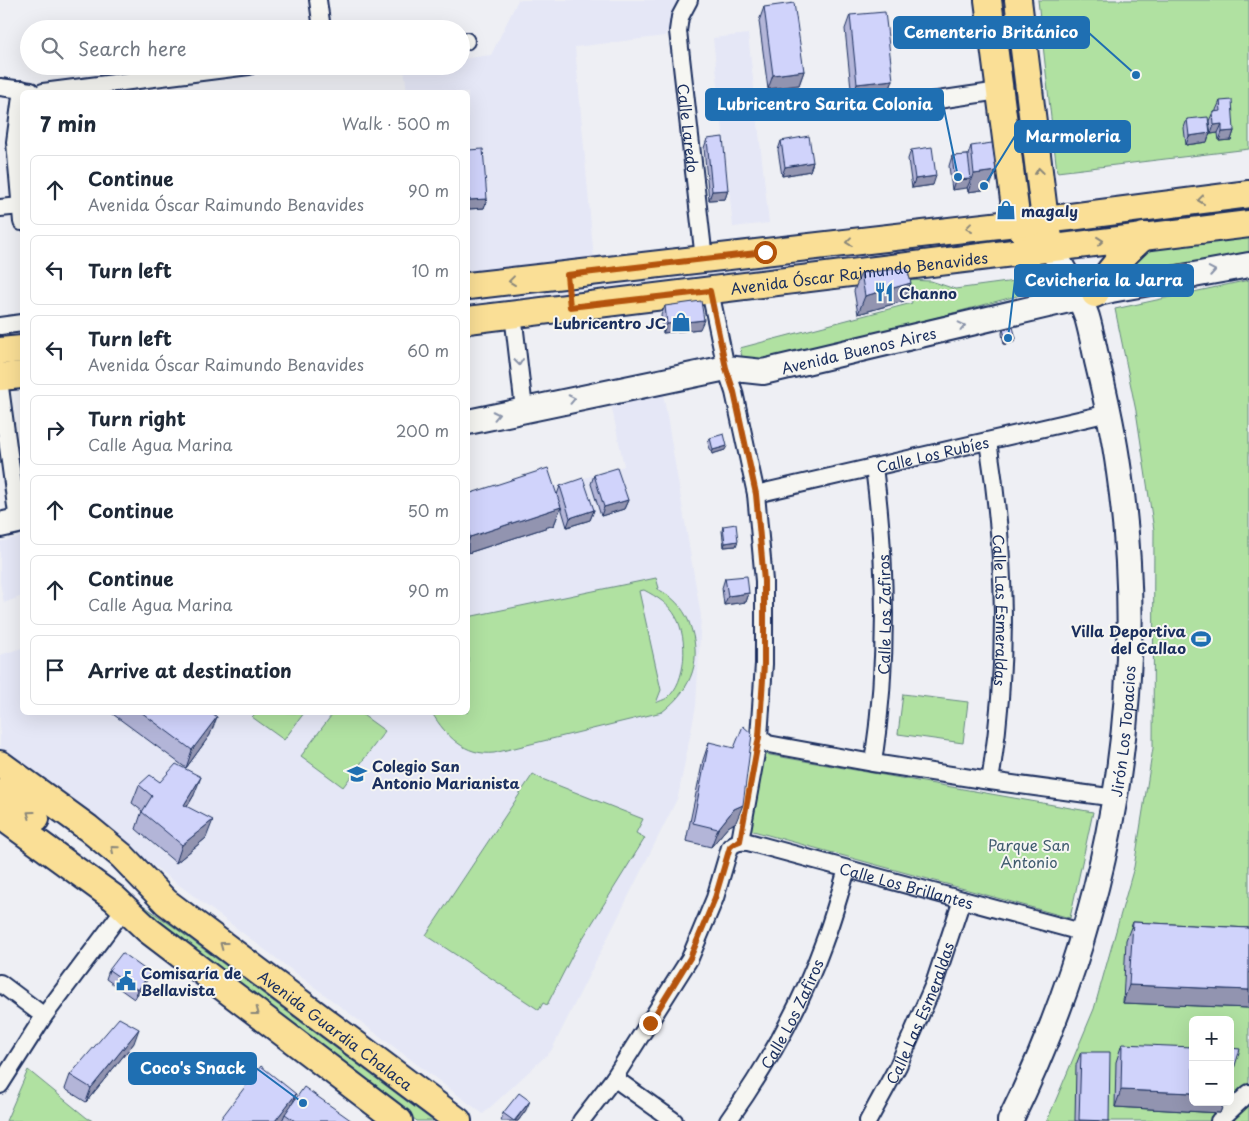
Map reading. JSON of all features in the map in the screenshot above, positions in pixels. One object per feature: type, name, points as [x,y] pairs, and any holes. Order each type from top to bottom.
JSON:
[{"type":"main road","points":[[988,0],[1017,223],[1044,249]]},
{"type":"main road","points":[[1018,0],[1045,220],[1044,249]]},
{"type":"main road","points":[[999,85],[1028,77]]},
{"type":"main road","name":"Avenida Óscar Raimundo Benavides","points":[[470,286],[1045,220],[1249,194]]},
{"type":"main road","name":"Avenida Óscar Raimundo Benavides","points":[[470,320],[1249,224]]},
{"type":"main road","points":[[1087,297],[1116,262],[1144,236]]},
{"type":"main road","name":"Jirón Los Topacios","points":[[1010,1121],[1029,1084],[1053,1027],[1085,933],[1095,896],[1116,798],[1130,671],[1130,593],[1124,506],[1109,414],[1086,315],[1087,297],[1044,249]]},
{"type":"main road","name":"Avenida Buenos Aires","points":[[470,422],[726,368],[762,372],[1158,281],[1249,265]]},
{"type":"main road","points":[[513,314],[562,275],[570,307]]},
{"type":"main road","points":[[0,351],[20,349]]},
{"type":"main road","points":[[0,377],[20,375]]},
{"type":"main road","name":"Avenida Guardia Chalaca","points":[[0,764],[88,828],[122,856],[166,902],[458,1121]]},
{"type":"main road","name":"Avenida Guardia Chalaca","points":[[0,793],[119,900],[148,930],[399,1121]]},
{"type":"main road","name":"Avenida Guardia Chalaca","points":[[0,815],[119,900]]},
{"type":"main road","name":"Avenida Guardia Chalaca","points":[[0,833],[119,900]]},
{"type":"main road","name":"Avenida Guardia Chalaca","points":[[119,900],[137,891],[166,902]]},
{"type":"street","points":[[318,0],[321,20]]},
{"type":"street","name":"Calle Laredo","points":[[689,0],[680,17],[678,31],[704,259]]},
{"type":"street","points":[[59,90],[178,75]]},
{"type":"street","points":[[890,107],[999,85]]},
{"type":"street","points":[[0,87],[27,90]]},
{"type":"street","points":[[20,107],[16,142],[20,190]]},
{"type":"street","points":[[0,208],[20,213]]},
{"type":"street","points":[[581,1121],[614,1078],[690,958],[735,844],[759,737],[764,664],[764,581],[756,494],[710,291]]},
{"type":"street","points":[[513,314],[524,409]]},
{"type":"street","points":[[0,326],[20,323]]},
{"type":"street","points":[[0,387],[13,522]]},
{"type":"street","name":"Calle Los Rubíes","points":[[756,494],[1109,414]]},
{"type":"street","name":"Calle Las Esmeraldas","points":[[988,441],[1000,524],[1004,609],[1002,694],[998,736],[990,781]]},
{"type":"street","name":"Calle Los Zafiros","points":[[873,763],[883,685],[885,612],[882,539],[874,467]]},
{"type":"street","points":[[759,737],[768,744],[873,763],[1116,798]]},
{"type":"street","name":"Calle Los Brillantes","points":[[735,844],[847,869],[1085,933]]},
{"type":"street","name":"Calle Los Zafiros","points":[[728,1121],[755,1083],[793,1015],[824,943],[847,869]]},
{"type":"street","points":[[0,1085],[119,900]]},
{"type":"street","name":"Calle Las Esmeraldas","points":[[868,1121],[898,1066],[934,984],[962,900]]},
{"type":"street","points":[[0,983],[44,1016]]},
{"type":"street","points":[[614,1078],[674,1121]]},
{"type":"street","points":[[1226,1117],[1249,1092]]},
{"type":"shaded area","points":[[518,0],[684,0],[665,36],[575,47],[594,259],[470,276],[470,90],[407,90],[405,75],[470,75],[470,58],[491,55]]},
{"type":"shaded area","points":[[748,34],[769,223],[733,227],[713,38]]},
{"type":"shaded area","name":"Colegio San Antonio Marianista","points":[[663,393],[701,616],[696,706],[678,797],[551,1051],[483,1114],[0,750],[0,655],[20,649],[20,715],[470,715],[470,512],[624,466],[611,404]]},
{"type":"shaded area","points":[[20,537],[20,597],[4,603],[0,582],[0,542]]},
{"type":"green space","points":[[1038,0],[1249,0],[1249,149],[1057,172]]},
{"type":"green space","points":[[1249,209],[1249,216],[1084,236],[1084,230]]},
{"type":"green space","points":[[1249,236],[1249,253],[1121,280],[1125,270],[1139,252]]},
{"type":"green space","points":[[1030,279],[1039,290],[774,361],[742,357],[740,348],[912,303],[906,280],[931,281],[955,289]]},
{"type":"green space","name":"Villa Deportiva del Callao","points":[[1249,280],[1249,1121],[1047,1121],[1094,1009],[1134,867],[1153,748],[1154,530],[1136,411],[1115,309]]},
{"type":"green space","points":[[656,578],[659,588],[657,589],[676,602],[689,622],[695,648],[692,672],[688,683],[681,693],[662,712],[494,753],[484,753],[465,748],[450,737],[434,715],[470,715],[470,617]],"holes":[[[644,590],[662,601],[673,612],[680,626],[684,659],[679,682],[674,691],[667,698],[656,703],[661,690],[639,591]]]},
{"type":"green space","points":[[903,694],[968,702],[963,743],[898,734]]},
{"type":"green space","points":[[254,715],[303,715],[284,740],[252,717]]},
{"type":"green space","points":[[332,715],[363,715],[385,731],[343,787],[301,756]]},
{"type":"green space","name":"Parque San Antonio","points":[[759,753],[1093,812],[1070,918],[746,829]]},
{"type":"green space","points":[[533,774],[643,819],[636,833],[645,838],[573,954],[547,1005],[543,1003],[539,1010],[426,935]]},
{"type":"green space","points":[[102,876],[174,927],[433,1121],[417,1121],[264,1008]]},
{"type":"green space","points":[[28,1070],[87,1118],[93,1121],[6,1121]]},
{"type":"building","points":[[794,3],[804,71],[773,75],[764,7]]},
{"type":"building","points":[[885,12],[893,80],[857,84],[850,15]]},
{"type":"building","points":[[1232,100],[1234,131],[1222,132],[1222,124],[1214,125],[1213,112],[1221,111],[1220,101]]},
{"type":"building","points":[[1208,117],[1210,133],[1189,136],[1187,119]]},
{"type":"building","points":[[809,136],[813,162],[785,167],[781,141]]},
{"type":"building","points":[[723,137],[728,190],[712,191],[707,139]]},
{"type":"building","points":[[992,143],[996,171],[974,174],[971,146]]},
{"type":"building","points":[[932,147],[936,176],[915,179],[911,150]]},
{"type":"building","points":[[483,149],[487,199],[470,200],[470,150]]},
{"type":"building","points":[[968,155],[971,179],[955,180],[952,156]]},
{"type":"building","points":[[907,268],[911,283],[865,296],[861,273]]},
{"type":"building","points":[[701,301],[704,320],[667,324],[665,306]]},
{"type":"building","points":[[1013,327],[1016,338],[1006,340],[1003,329]]},
{"type":"building","points":[[724,434],[727,446],[713,450],[710,438]]},
{"type":"building","points":[[548,468],[561,507],[470,537],[470,493]]},
{"type":"building","points":[[617,468],[628,500],[604,507],[594,475]]},
{"type":"building","points":[[583,478],[594,510],[570,518],[560,486]]},
{"type":"building","points":[[736,524],[738,541],[725,543],[723,526]]},
{"type":"building","points":[[747,576],[749,593],[728,596],[725,578]]},
{"type":"building","points":[[145,715],[215,715],[217,717],[192,750]]},
{"type":"building","points":[[743,726],[752,734],[743,805],[734,809],[718,829],[693,823],[709,742],[734,748]]},
{"type":"building","points":[[176,764],[201,777],[184,805],[213,820],[182,845],[142,812],[152,796],[139,785],[150,775],[160,782]]},
{"type":"building","points":[[1133,922],[1249,928],[1249,990],[1129,985]]},
{"type":"building","points":[[122,953],[150,973],[138,990],[109,970]]},
{"type":"building","points":[[119,1018],[139,1029],[91,1088],[70,1075]]},
{"type":"building","points":[[1122,1044],[1189,1047],[1189,1093],[1121,1090]]},
{"type":"building","points":[[1234,1048],[1240,1049],[1234,1069]]},
{"type":"building","points":[[1081,1052],[1110,1052],[1109,1121],[1079,1120]]},
{"type":"building","points":[[261,1066],[296,1094],[275,1121],[219,1121]]},
{"type":"building","points":[[304,1087],[352,1121],[295,1121],[285,1114]]},
{"type":"building","points":[[519,1093],[530,1101],[514,1121],[503,1113]]},
{"type":"place","name":"Cementerio Británico","points":[[1136,75]]},
{"type":"place","name":"Lubricentro Sarita Colonia","points":[[958,177]]},
{"type":"place","name":"Marmoleria","points":[[984,186]]},
{"type":"place","name":"magaly","points":[[1006,210]]},
{"type":"place","name":"Channo","points":[[884,292]]},
{"type":"place","name":"Lubricentro JC","points":[[681,322]]},
{"type":"place","name":"Cevicheria la Jarra","points":[[1008,338]]},
{"type":"place","name":"Villa Deportiva del Callao","points":[[1201,639]]},
{"type":"place","name":"Colegio San Antonio Marianista","points":[[357,774]]},
{"type":"place","name":"Comisaría de Bellavista","points":[[126,981]]},
{"type":"place","name":"Coco's Snack","points":[[303,1103]]},
{"type":"route","points":[[650,1023],[690,958],[715,898],[730,847],[740,841],[759,737],[764,664],[764,581],[756,494],[710,291],[570,307],[567,275],[765,252]]}]
